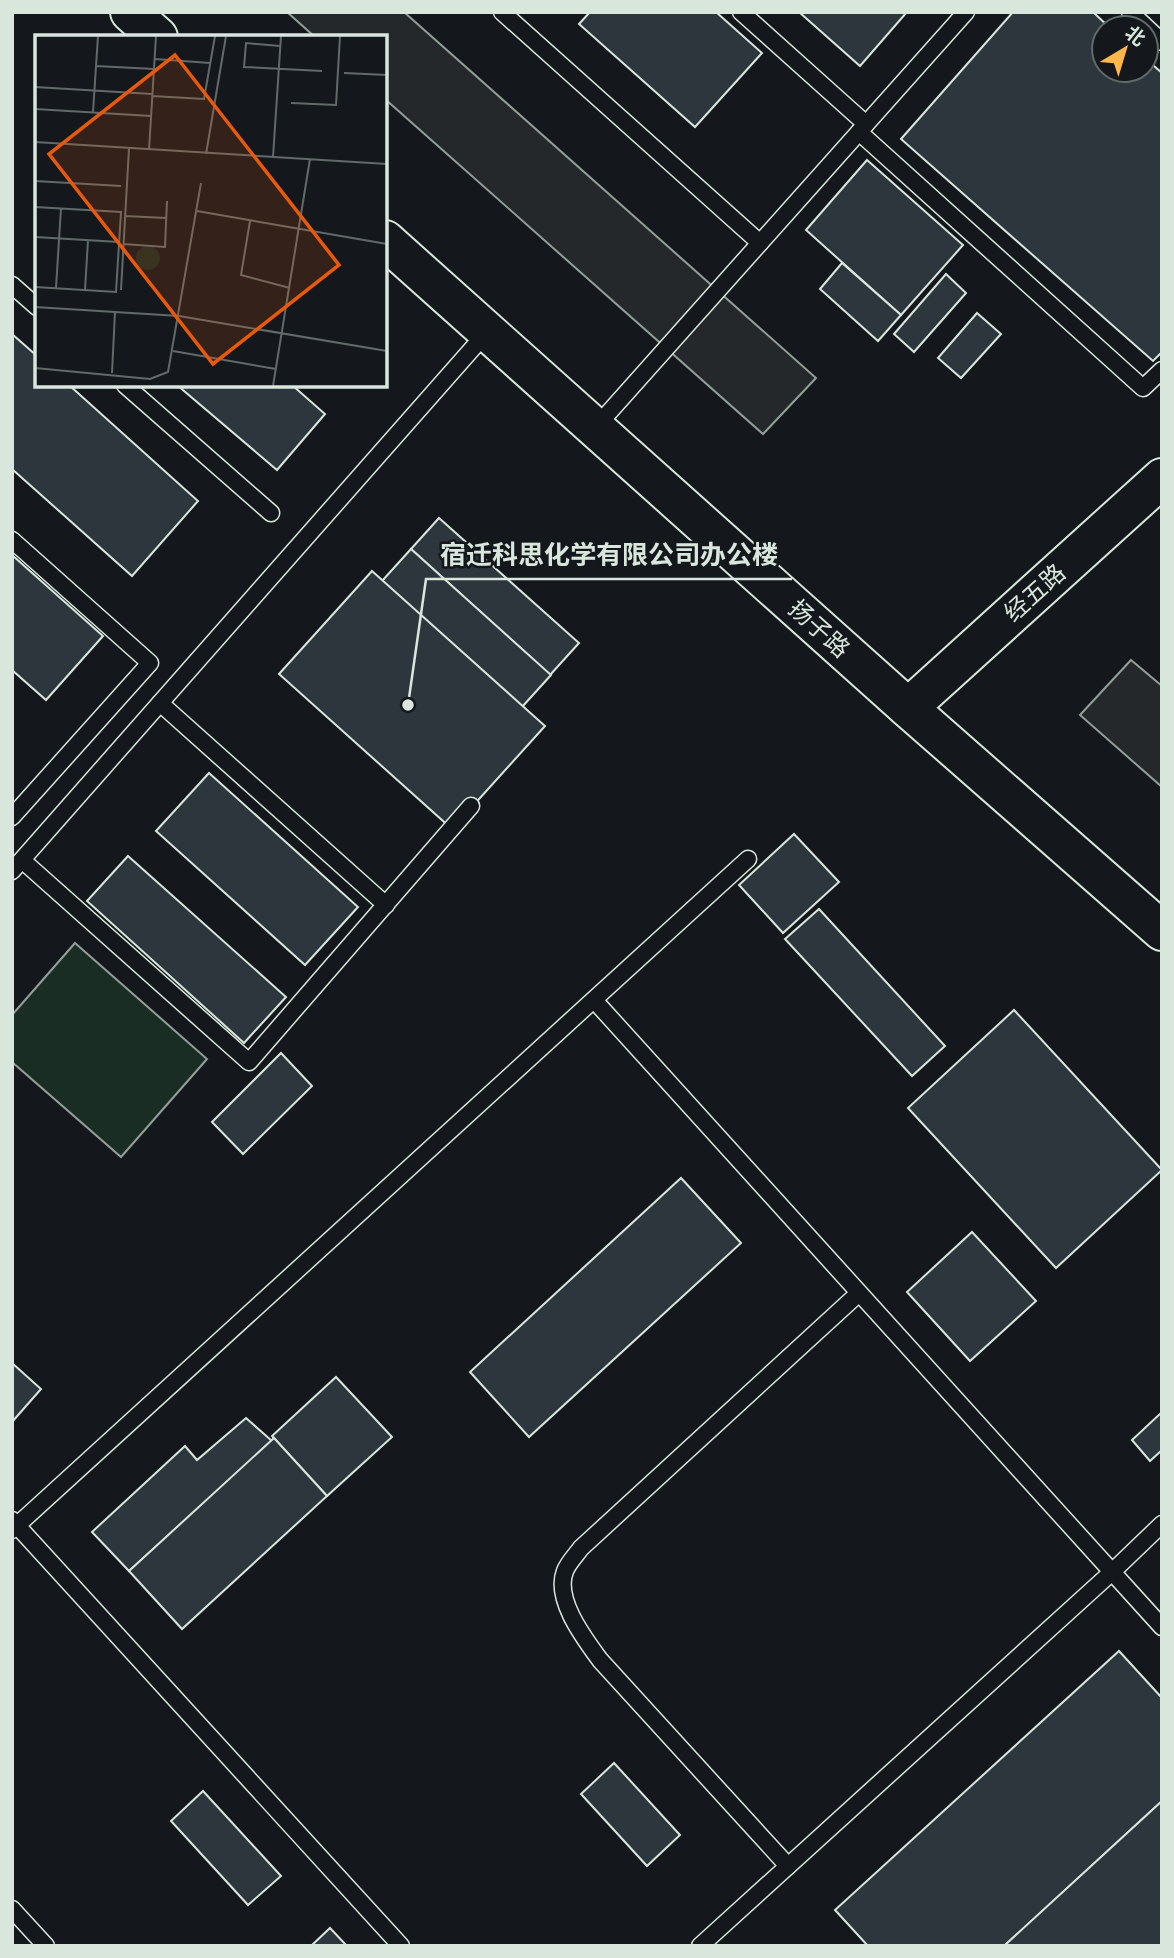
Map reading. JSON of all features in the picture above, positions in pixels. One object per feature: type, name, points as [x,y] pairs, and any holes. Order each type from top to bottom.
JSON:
[{"type":"street","points":[[130,12],[156,35]]},
{"type":"street","name":"扬子路","points":[[387,242],[908,708],[1162,931]]},
{"type":"street","name":"经五路","points":[[908,708],[1162,478]]},
{"type":"lane","points":[[502,12],[761,243]]},
{"type":"lane","points":[[741,12],[1143,388],[1162,370]]},
{"type":"lane","points":[[595,428],[966,12]]},
{"type":"lane","points":[[1130,12],[1162,42]]},
{"type":"lane","points":[[12,285],[35,305]]},
{"type":"lane","points":[[471,806],[249,1062],[17,866],[487,332]]},
{"type":"lane","points":[[127,387],[271,513]]},
{"type":"lane","points":[[12,540],[150,663],[12,817]]},
{"type":"lane","points":[[160,703],[386,905]]},
{"type":"lane","points":[[401,1946],[14,1525],[748,859]]},
{"type":"lane","points":[[594,1000],[1162,1627]]},
{"type":"lane","points":[[788,1866],[581,1635],[564,1602],[564,1572],[581,1548],[859,1293]]},
{"type":"lane","points":[[700,1946],[1162,1524]]},
{"type":"lane","points":[[12,1909],[46,1946]]},
{"type":"green space","points":[[75,943],[207,1059],[121,1157],[12,1062],[12,1015]]},
{"type":"shaded area","points":[[287,12],[404,12],[816,378],[763,434],[387,101],[387,35],[313,35]]},
{"type":"shaded area","points":[[1131,660],[1162,686],[1162,787],[1080,715]]},
{"type":"building","points":[[590,12],[716,12],[762,53],[695,127],[579,24]]},
{"type":"building","points":[[799,12],[907,12],[860,66]]},
{"type":"building","points":[[1013,12],[1093,12],[1095,14],[1090,14],[1090,84],[1160,84],[1160,71],[1162,73],[1162,352],[1153,361],[901,139]]},
{"type":"building","points":[[867,160],[963,245],[901,315],[806,230]]},
{"type":"building","points":[[842,263],[901,315],[878,341],[820,289]]},
{"type":"building","points":[[946,274],[966,293],[914,352],[894,334]]},
{"type":"building","points":[[977,313],[1001,334],[961,378],[938,358]]},
{"type":"building","points":[[12,334],[35,354],[35,387],[71,387],[198,501],[132,576],[12,469]]},
{"type":"building","points":[[179,387],[294,387],[325,414],[277,470]]},
{"type":"building","points":[[439,518],[579,643],[550,675],[411,549]]},
{"type":"building","points":[[411,549],[551,675],[522,707],[382,581]]},
{"type":"building","points":[[12,555],[103,636],[46,700],[12,670]]},
{"type":"building","points":[[372,571],[545,726],[452,829],[279,674]]},
{"type":"building","points":[[209,773],[358,907],[305,965],[156,831]]},
{"type":"building","points":[[794,834],[839,882],[783,933],[739,885]]},
{"type":"building","points":[[128,856],[286,997],[244,1043],[87,901]]},
{"type":"building","points":[[819,909],[945,1046],[912,1076],[785,939]]},
{"type":"building","points":[[1014,1010],[1162,1170],[1056,1268],[908,1108]]},
{"type":"building","points":[[281,1053],[312,1086],[243,1154],[212,1122]]},
{"type":"building","points":[[681,1178],[741,1243],[529,1437],[470,1372]]},
{"type":"building","points":[[972,1232],[1036,1301],[970,1361],[907,1292]]},
{"type":"building","points":[[12,1363],[41,1389],[12,1422]]},
{"type":"building","points":[[336,1377],[392,1437],[327,1496],[272,1436]]},
{"type":"building","points":[[1162,1412],[1162,1450],[1150,1461],[1132,1440]]},
{"type":"building","points":[[246,1418],[272,1441],[129,1571],[92,1532],[185,1446],[197,1460]]},
{"type":"building","points":[[274,1438],[327,1496],[182,1629],[129,1571]]},
{"type":"building","points":[[1119,1651],[1162,1698],[1162,1801],[1004,1946],[868,1946],[835,1910]]},
{"type":"building","points":[[614,1763],[680,1835],[647,1866],[581,1794]]},
{"type":"building","points":[[203,1791],[281,1876],[248,1905],[171,1821]]},
{"type":"building","points":[[1162,1801],[1162,1946],[1004,1946]]},
{"type":"building","points":[[330,1928],[347,1946],[311,1946]]},
{"type":"place","name":"宿迁科思化学有限公司办公楼","points":[[408,705]]}]
